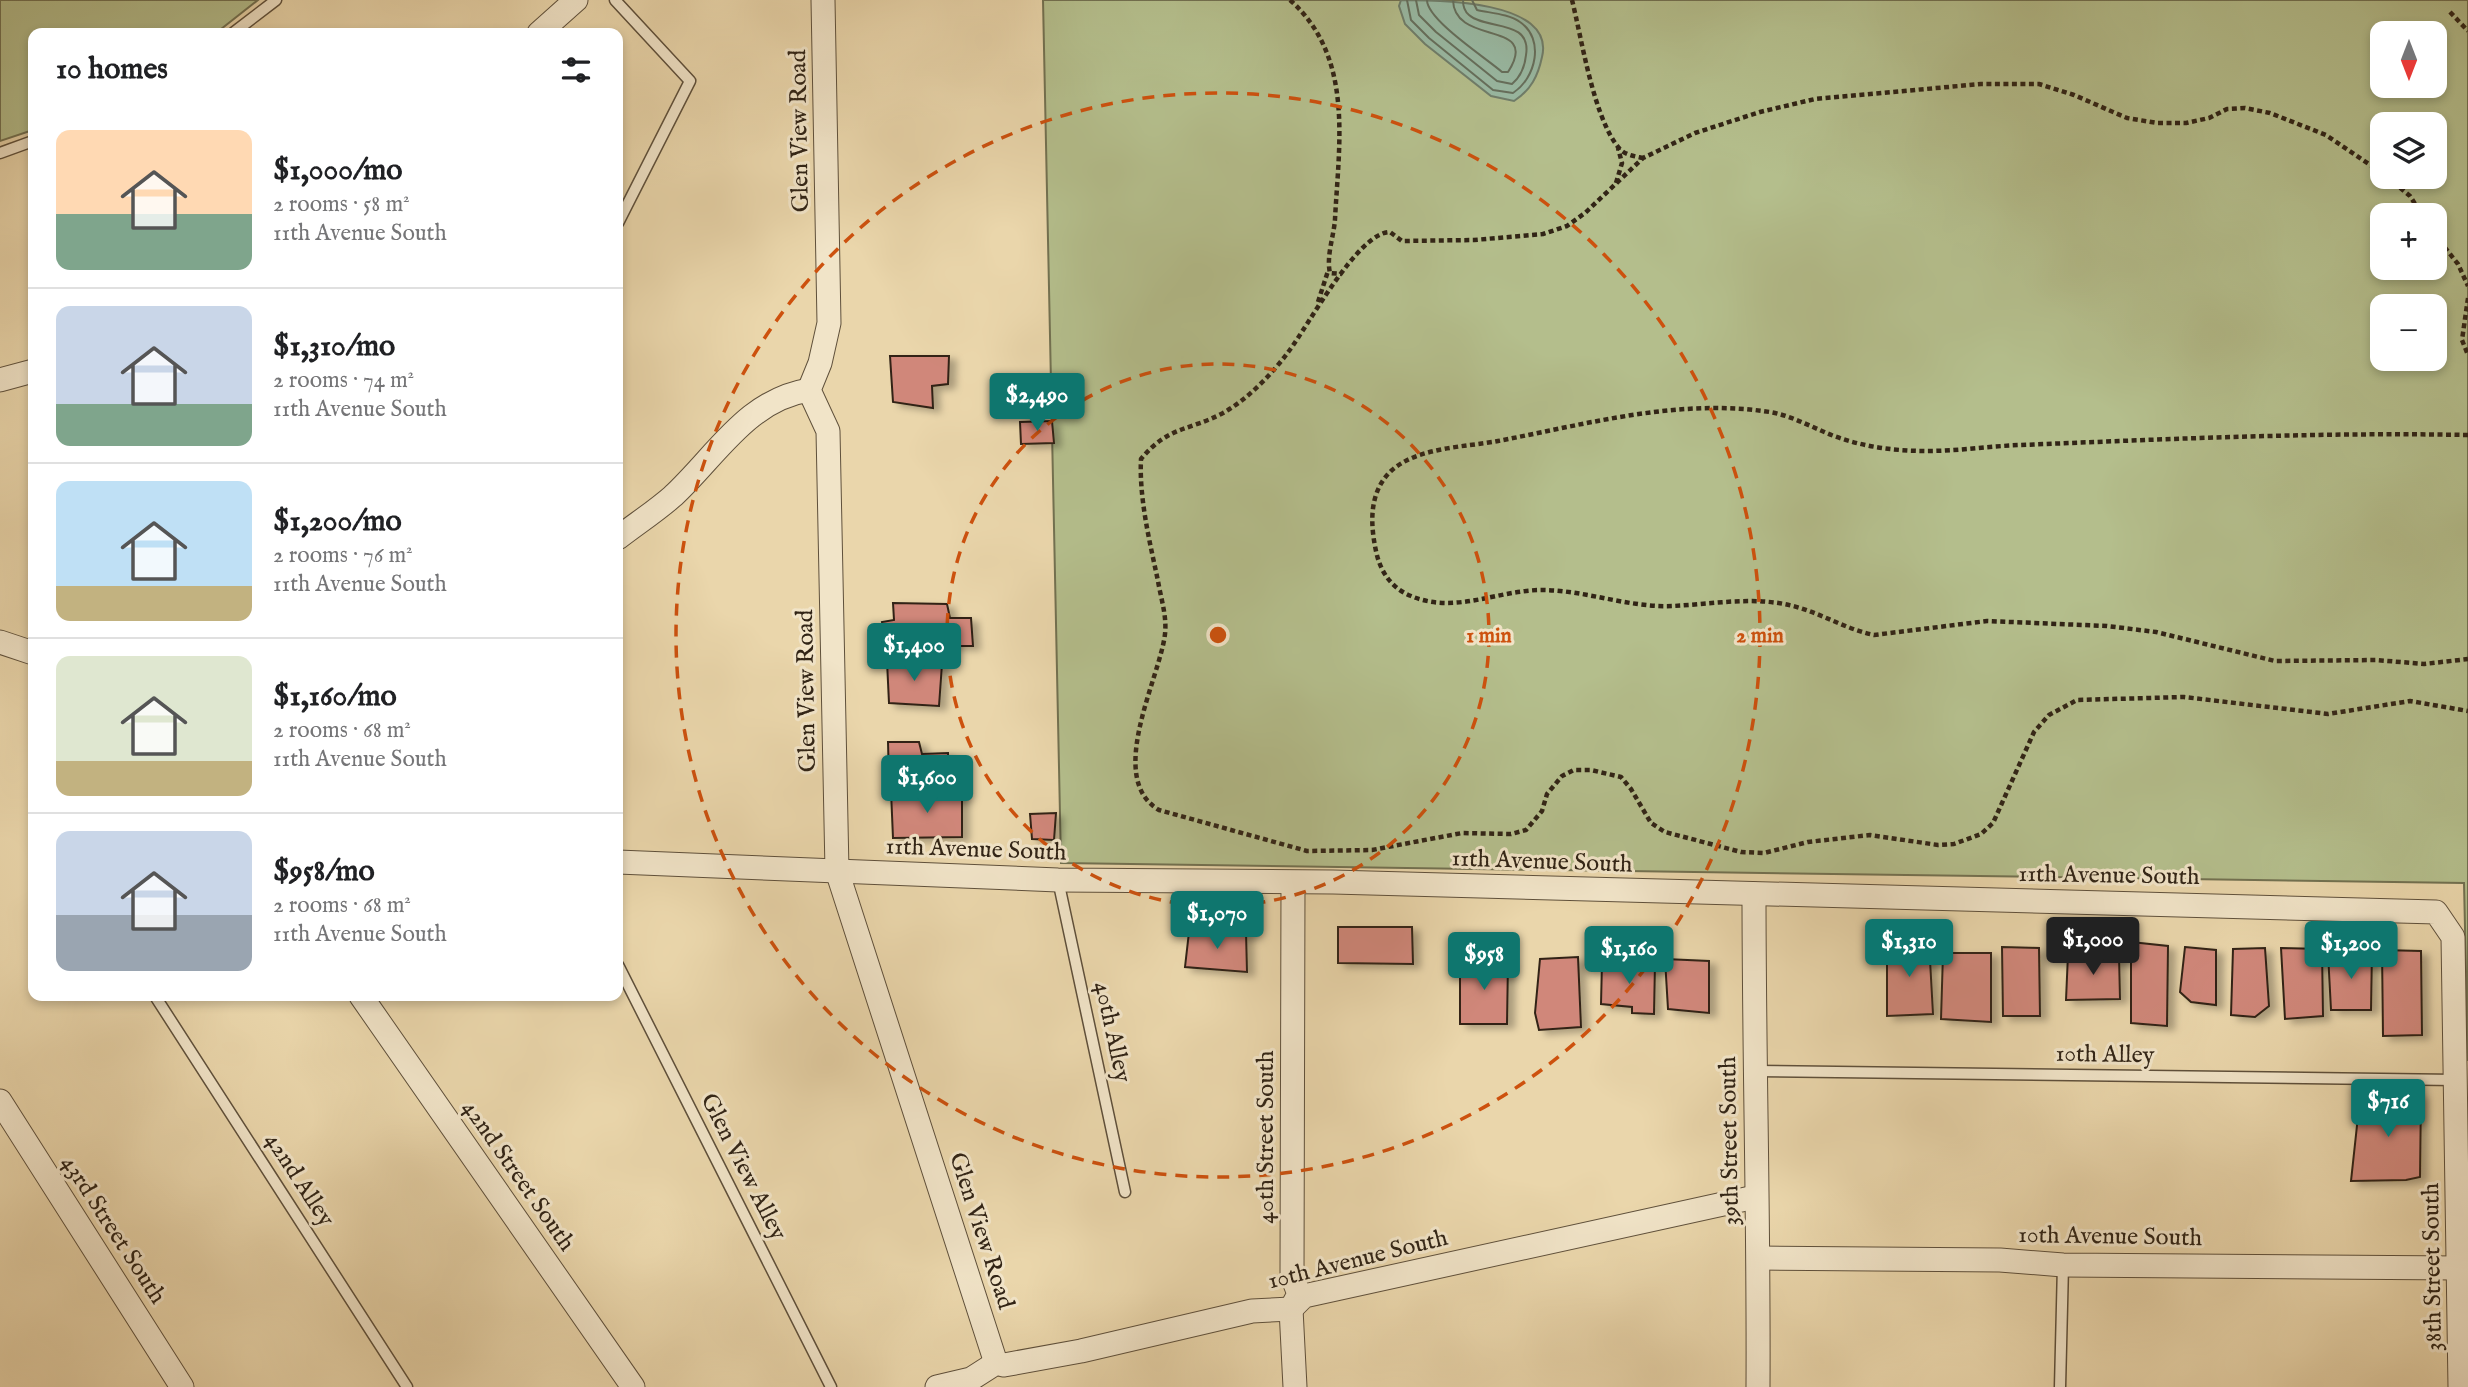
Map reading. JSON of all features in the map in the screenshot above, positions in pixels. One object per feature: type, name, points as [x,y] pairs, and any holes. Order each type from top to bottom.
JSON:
[{"type":"street","points":[[544,28],[576,0]]},
{"type":"street","name":"Glen View Road","points":[[823,0],[829,323],[820,363],[809,390],[828,431],[837,871],[996,1363]]},
{"type":"street","points":[[0,380],[28,372]]},
{"type":"street","points":[[623,534],[673,496],[754,412],[785,394],[809,390]]},
{"type":"street","points":[[0,642],[28,651]]},
{"type":"street","name":"11th Avenue South","points":[[623,862],[1058,880],[1293,883],[2436,912],[2453,937]]},
{"type":"street","name":"40th Street South","points":[[1293,883],[1292,1276],[1299,1294],[1292,1309],[1294,1387]]},
{"type":"street","name":"39th Street South","points":[[1754,894],[1758,1387]]},
{"type":"street","name":"38th Street South","points":[[2453,937],[2460,1387]]},
{"type":"street","name":"42nd Street South","points":[[364,1001],[633,1387]]},
{"type":"street","name":"43rd Street South","points":[[0,1101],[182,1387]]},
{"type":"street","name":"10th Avenue South","points":[[937,1387],[971,1379],[996,1363],[1004,1365],[1080,1351],[1252,1311],[1292,1309],[1304,1296],[1755,1197]]},
{"type":"street","name":"10th Avenue South","points":[[1759,1258],[2000,1260],[2063,1265],[2459,1268]]},
{"type":"lane","points":[[240,28],[276,0]]},
{"type":"lane","points":[[615,0],[690,81],[623,213]]},
{"type":"lane","points":[[0,153],[28,143]]},
{"type":"lane","name":"40th Alley","points":[[1058,880],[1125,1192]]},
{"type":"lane","name":"Glen View Alley","points":[[623,975],[831,1387]]},
{"type":"lane","name":"42nd Alley","points":[[158,1001],[407,1387]]},
{"type":"lane","name":"10th Alley","points":[[1754,1071],[2456,1080]]},
{"type":"lane","points":[[2060,1387],[2063,1265]]},
{"type":"path","points":[[1290,0],[1321,35],[1332,62],[1339,101],[1335,221],[1329,268],[1317,307]]},
{"type":"path","points":[[1572,0],[1592,86],[1622,163],[1615,185]]},
{"type":"path","points":[[2450,12],[2468,31]]},
{"type":"path","points":[[2370,165],[2326,135],[2270,113],[2245,108],[2227,109],[2186,123],[2157,124],[2116,114],[2074,95],[2039,84],[2011,83],[1815,99],[1760,112],[1695,133],[1643,158],[1567,226],[1543,234],[1474,240],[1402,241],[1390,232],[1377,234],[1317,307],[1289,352],[1258,386],[1223,412],[1179,428],[1160,440],[1141,460],[1140,472],[1166,632],[1139,733],[1137,756],[1143,792],[1150,804],[1165,812],[1307,851],[1372,850],[1462,833],[1511,834],[1526,830],[1542,811],[1547,794],[1562,776],[1574,770],[1591,769],[1621,777],[1632,789],[1651,823],[1665,832],[1741,852],[1764,853],[1808,842],[1870,835],[1938,845],[1954,844],[1981,834],[1993,822],[2034,732],[2055,711],[2077,700],[2184,697],[2328,713],[2410,701],[2468,711]]},
{"type":"path","points":[[1618,147],[1626,153],[1643,158]]},
{"type":"path","points":[[2402,189],[2414,203]]},
{"type":"path","points":[[2447,250],[2458,264],[2468,286]]},
{"type":"path","points":[[1329,268],[1330,273],[1342,274]]},
{"type":"path","points":[[2468,298],[2462,340],[2468,355]]},
{"type":"path","points":[[2467,435],[2217,436],[1928,451],[1862,445],[1774,413],[1665,411],[1622,416],[1444,450],[1400,464],[1377,489],[1371,530],[1378,562],[1385,578],[1412,597],[1437,603],[1463,604],[1514,591],[1550,590],[1672,606],[1703,602],[1773,602],[1796,606],[1855,631],[1874,635],[1935,630],[1987,621],[2108,626],[2156,632],[2275,661],[2376,660],[2424,664],[2468,659]]},
{"type":"shaded area","points":[[0,0],[258,0],[222,28],[28,28],[28,132],[0,141]]},
{"type":"shaded area","points":[[1043,0],[2468,0],[2468,1061],[2464,883],[1061,863]]},
{"type":"water","points":[[1401,0],[1490,7],[1513,14],[1531,24],[1541,38],[1542,57],[1533,82],[1514,101],[1491,96],[1425,44],[1405,24],[1399,6]]},
{"type":"building","points":[[890,356],[949,356],[948,384],[932,386],[933,408],[893,402]]},
{"type":"building","points":[[1052,421],[1054,443],[1021,444],[1020,422]]},
{"type":"building","points":[[893,603],[947,604],[950,618],[971,618],[973,646],[886,646],[882,622],[894,620]]},
{"type":"building","points":[[887,661],[942,664],[939,706],[889,703]]},
{"type":"building","points":[[888,742],[919,742],[922,754],[948,753],[949,782],[889,780]]},
{"type":"building","points":[[891,791],[962,793],[962,837],[893,838]]},
{"type":"building","points":[[1056,813],[1054,840],[1032,839],[1030,814]]},
{"type":"building","points":[[1338,927],[1412,927],[1413,964],[1338,963]]},
{"type":"building","points":[[1189,932],[1246,932],[1247,972],[1185,967]]},
{"type":"building","points":[[1887,941],[1929,942],[1933,1014],[1887,1016]]},
{"type":"building","points":[[2131,942],[2168,946],[2167,1026],[2131,1023]]},
{"type":"building","points":[[2002,947],[2039,948],[2040,1016],[2003,1016]]},
{"type":"building","points":[[2185,947],[2216,950],[2216,1005],[2191,1002],[2180,992]]},
{"type":"building","points":[[2265,948],[2269,1006],[2255,1017],[2231,1015],[2233,949]]},
{"type":"building","points":[[2281,948],[2322,949],[2323,1016],[2285,1019]]},
{"type":"building","points":[[2382,950],[2421,951],[2422,1035],[2383,1036]]},
{"type":"building","points":[[2372,951],[2371,1010],[2331,1010],[2328,953]]},
{"type":"building","points":[[1943,953],[1991,953],[1991,1022],[1941,1019]]},
{"type":"building","points":[[2068,954],[2119,956],[2120,999],[2066,1000]]},
{"type":"building","points":[[1578,957],[1581,1027],[1539,1030],[1535,1013],[1540,959]]},
{"type":"building","points":[[1665,959],[1709,961],[1709,1013],[1668,1009]]},
{"type":"building","points":[[1460,961],[1508,961],[1507,1024],[1460,1024]]},
{"type":"building","points":[[1602,962],[1655,963],[1654,1014],[1632,1013],[1632,1007],[1601,1004]]},
{"type":"building","points":[[2421,1094],[2420,1177],[2406,1180],[2351,1181],[2360,1098]]}]
